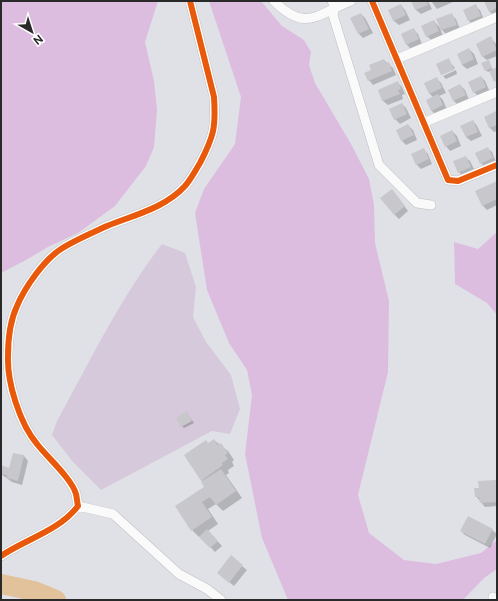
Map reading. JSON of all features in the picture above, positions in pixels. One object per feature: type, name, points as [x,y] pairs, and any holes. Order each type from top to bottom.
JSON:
[{"type":"street","points":[[1,556],[62,524],[78,506],[76,493],[69,481],[28,432],[18,410],[11,385],[8,358],[10,331],[16,306],[29,285],[47,261],[60,250],[107,226],[151,209],[184,187],[193,175],[209,146],[215,127],[214,96],[190,1]]},
{"type":"street","points":[[274,1],[286,13],[295,17],[303,18],[313,18],[322,15],[333,4],[352,1]]},
{"type":"street","points":[[372,1],[448,180],[458,181],[497,165]]},
{"type":"street","points":[[333,4],[333,15],[378,165],[417,203],[431,205]]},
{"type":"street","points":[[397,59],[497,17]]},
{"type":"street","points":[[423,123],[497,92]]},
{"type":"street","points":[[78,506],[113,514],[179,574],[222,600]]},
{"type":"shaded area","points":[[1,1],[158,1],[145,42],[154,81],[157,110],[154,147],[146,166],[115,206],[78,233],[48,247],[1,273]]},
{"type":"shaded area","points":[[209,1],[261,1],[282,26],[304,40],[311,52],[309,65],[315,83],[351,144],[369,179],[374,205],[375,243],[389,301],[388,372],[358,495],[369,533],[404,560],[436,564],[481,553],[497,540],[497,569],[484,578],[463,600],[288,600],[262,538],[245,454],[252,395],[247,370],[229,343],[207,290],[195,213],[204,189],[235,144],[241,97]]},
{"type":"shaded area","points":[[497,232],[497,315],[487,303],[455,284],[454,242],[478,249]]},
{"type":"shaded area","points":[[162,244],[185,253],[196,287],[193,317],[206,342],[231,375],[240,409],[230,434],[212,431],[101,490],[73,462],[52,435],[57,421],[106,330],[133,286]]},
{"type":"building","points":[[411,1],[427,1],[428,5],[415,10]]},
{"type":"building","points":[[484,1],[497,1],[497,8],[489,12]]},
{"type":"building","points":[[401,4],[406,15],[393,21],[388,10]]},
{"type":"building","points":[[476,4],[481,16],[468,21],[463,10]]},
{"type":"building","points":[[361,13],[369,29],[358,34],[350,18]]},
{"type":"building","points":[[452,13],[457,25],[441,30],[436,19]]},
{"type":"building","points":[[434,20],[439,31],[426,37],[421,26]]},
{"type":"building","points":[[414,28],[419,39],[406,45],[401,34]]},
{"type":"building","points":[[491,36],[497,50],[482,57],[476,44]]},
{"type":"building","points":[[469,48],[474,59],[462,65],[457,54]]},
{"type":"building","points":[[449,58],[454,70],[441,75],[436,64]]},
{"type":"building","points":[[384,59],[386,63],[389,62],[392,71],[368,81],[364,73],[371,70],[369,65]]},
{"type":"building","points":[[489,60],[492,68],[485,71],[481,63]]},
{"type":"building","points":[[497,67],[497,81],[494,82],[489,71]]},
{"type":"building","points":[[481,76],[486,87],[473,93],[468,82]]},
{"type":"building","points":[[437,77],[442,88],[429,94],[424,83]]},
{"type":"building","points":[[398,81],[401,89],[398,90],[400,94],[382,101],[378,90]]},
{"type":"building","points":[[460,84],[466,95],[453,101],[448,90]]},
{"type":"building","points":[[438,94],[443,105],[431,111],[426,100]]},
{"type":"building","points":[[402,103],[407,114],[394,120],[389,109]]},
{"type":"building","points":[[496,111],[497,125],[489,128],[484,117]]},
{"type":"building","points":[[473,120],[478,132],[466,137],[460,126]]},
{"type":"building","points":[[408,124],[414,135],[401,141],[396,130]]},
{"type":"building","points":[[452,130],[457,141],[445,147],[440,136]]},
{"type":"building","points":[[488,147],[493,158],[480,164],[475,153]]},
{"type":"building","points":[[424,148],[429,159],[416,165],[411,154]]},
{"type":"building","points":[[466,156],[471,167],[458,173],[453,161]]},
{"type":"building","points":[[497,181],[497,199],[482,206],[475,191]]},
{"type":"building","points":[[392,189],[405,206],[394,215],[380,198]]},
{"type":"building","points":[[187,411],[192,421],[181,427],[176,418]]},
{"type":"building","points":[[214,439],[218,445],[221,443],[228,453],[225,455],[228,459],[222,463],[223,465],[201,481],[184,455],[206,440],[208,443]]},
{"type":"building","points":[[13,453],[24,455],[18,481],[7,478],[7,475],[1,474],[1,465],[9,468]]},
{"type":"building","points":[[221,469],[236,491],[216,505],[210,497],[202,502],[212,517],[191,531],[175,506],[204,487],[201,482]]},
{"type":"building","points":[[496,480],[497,502],[480,503],[479,497],[475,497],[474,488],[479,488],[478,481]]},
{"type":"building","points":[[468,516],[493,529],[485,544],[460,531]]},
{"type":"building","points":[[207,529],[218,541],[210,548],[199,537]]},
{"type":"building","points":[[231,555],[243,565],[229,583],[217,573]]},
{"type":"waterway","points":[[1,584],[34,591],[56,600]]},
{"type":"cycle path","points":[[1,556],[52,528],[70,515],[78,506],[74,488],[65,475],[31,436],[25,426],[16,403],[8,367],[8,344],[15,312],[20,299],[30,283],[48,260],[61,249],[107,226],[149,210],[168,200],[185,186],[200,163],[213,131],[215,116],[214,97],[190,1]]},
{"type":"cycle path","points":[[372,1],[448,180],[458,181],[497,165]]}]
